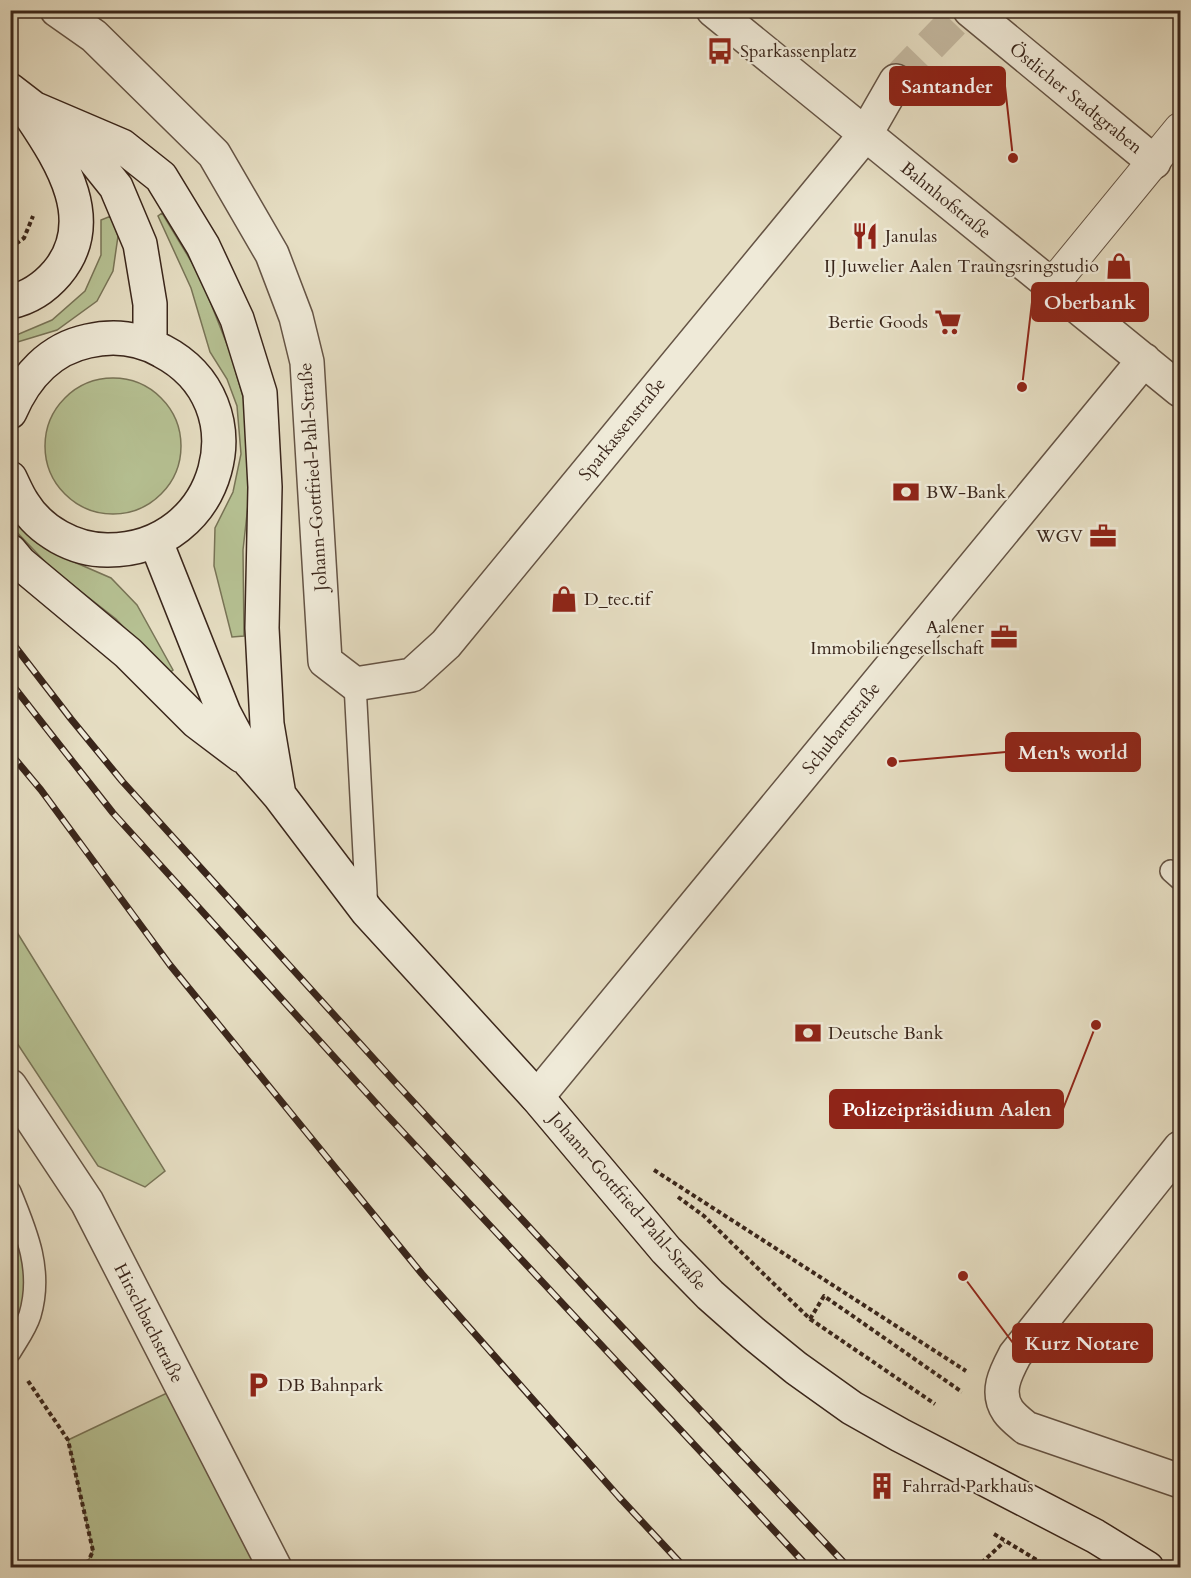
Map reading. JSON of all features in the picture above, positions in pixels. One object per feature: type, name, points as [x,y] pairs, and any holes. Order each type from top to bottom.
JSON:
[{"type":"street","name":"Johann-Gottfried-Pahl-Straße","points":[[57,10],[94,36],[214,154],[272,254],[296,317],[307,362],[325,661],[355,684]]},
{"type":"street","name":"Bahnhofstraße","points":[[713,10],[1180,390]]},
{"type":"street","name":"Östlicher Stadtgraben","points":[[963,14],[1154,162]]},
{"type":"street","name":"Sparkassenstraße","points":[[355,684],[412,675],[446,644],[865,135],[896,81]]},
{"type":"street","points":[[10,302],[35,292],[51,280],[69,255],[77,225],[76,207],[71,189],[51,145],[19,97]]},
{"type":"street","points":[[19,97],[84,147],[116,187],[140,244],[150,304],[150,344]]},
{"type":"street","points":[[19,97],[122,146],[161,177],[203,246],[237,319],[260,393],[265,487],[263,639],[267,724],[279,795]]},
{"type":"street","points":[[1052,285],[1180,129]]},
{"type":"street","points":[[10,412],[18,394],[33,373],[52,356],[74,344],[99,338],[124,338],[150,344],[174,357],[195,376],[209,400],[218,427],[219,454],[212,482],[199,507],[180,527],[156,542],[128,550],[97,550],[68,542],[43,526],[23,504],[10,478]]},
{"type":"street","name":"Schubartstraße","points":[[537,1097],[1144,360]]},
{"type":"street","name":"Johann-Gottfried-Pahl-Straße","points":[[156,542],[224,713],[250,762],[279,795],[367,911],[537,1097],[666,1250],[710,1295],[796,1368],[852,1408],[1095,1536],[1147,1568]]},
{"type":"street","points":[[10,550],[20,563],[128,653],[197,722],[250,762]]},
{"type":"street","name":"Hirschbachstraße","points":[[10,1086],[87,1202],[274,1568]]},
{"type":"street","points":[[1180,1148],[1015,1355],[1003,1377],[1011,1410],[1180,1480]]},
{"type":"lane","points":[[355,684],[367,911]]},
{"type":"lane","points":[[10,1192],[29,1238],[36,1282],[30,1316],[10,1352]]},
{"type":"path","points":[[657,1179],[651,1171],[1011,1410]]},
{"type":"path","points":[[672,1193],[704,1216],[810,1319],[942,1408]]},
{"type":"path","points":[[810,1319],[824,1296],[970,1398],[1011,1410]]},
{"type":"path","points":[[23,1374],[68,1440],[93,1551],[85,1568]]},
{"type":"path","points":[[994,1534],[1050,1568]]},
{"type":"path","points":[[976,1568],[1004,1542]]},
{"type":"green space","points":[[162,213],[200,276],[230,352],[246,407],[249,496],[243,550],[244,636],[232,637],[214,566],[215,528],[233,492],[241,454],[237,406],[227,379],[210,352],[191,288],[158,216]]},
{"type":"green space","points":[[111,216],[118,236],[113,271],[97,301],[57,330],[11,344],[11,335],[19,334],[52,320],[85,291],[101,255],[101,220]]},
{"type":"green space","points":[[113,378],[139,384],[161,398],[175,420],[181,446],[175,472],[161,494],[139,508],[113,514],[87,508],[65,494],[51,472],[45,446],[51,420],[65,398],[87,384]]},
{"type":"green space","points":[[10,510],[65,558],[111,578],[137,605],[173,670],[168,674],[116,619],[51,568],[11,526]]},
{"type":"green space","points":[[10,921],[165,1171],[145,1187],[98,1166],[11,1034]]},
{"type":"green space","points":[[10,1192],[36,1282],[10,1352]]},
{"type":"green space","points":[[167,1393],[258,1567],[85,1567],[93,1551],[68,1440]]},
{"type":"tunnel","points":[[896,81],[954,21]]},
{"type":"railway","points":[[10,640],[122,781],[394,1081],[849,1568]]},
{"type":"railway","points":[[10,682],[113,813],[384,1112],[809,1568]]},
{"type":"railway","points":[[10,753],[41,790],[170,965],[422,1274],[619,1497],[685,1568]]},
{"type":"place","name":"Sparkassenplatz","points":[[720,51]]},
{"type":"place","name":"Santander","points":[[1013,158]]},
{"type":"place","name":"Janulas","points":[[865,236]]},
{"type":"place","name":"IJ Juwelier Aalen Traungsringstudio","points":[[1119,266]]},
{"type":"place","name":"Bertie Goods","points":[[948,322]]},
{"type":"place","name":"Oberbank","points":[[1022,387]]},
{"type":"place","name":"BW-Bank","points":[[906,492]]},
{"type":"place","name":"WGV","points":[[1103,536]]},
{"type":"place","name":"D_tec.tif","points":[[564,599]]},
{"type":"place","name":"Aalener Immobiliengesellschaft","points":[[1004,637]]},
{"type":"place","name":"Men's world","points":[[892,762]]},
{"type":"place","name":"Polizeipräsidium Aalen","points":[[1096,1025]]},
{"type":"place","name":"Deutsche Bank","points":[[808,1033]]},
{"type":"place","name":"Kurz Notare","points":[[963,1276]]},
{"type":"place","name":"DB Bahnpark","points":[[258,1385]]},
{"type":"place","name":"Fahrrad Parkhaus","points":[[882,1486]]}]
